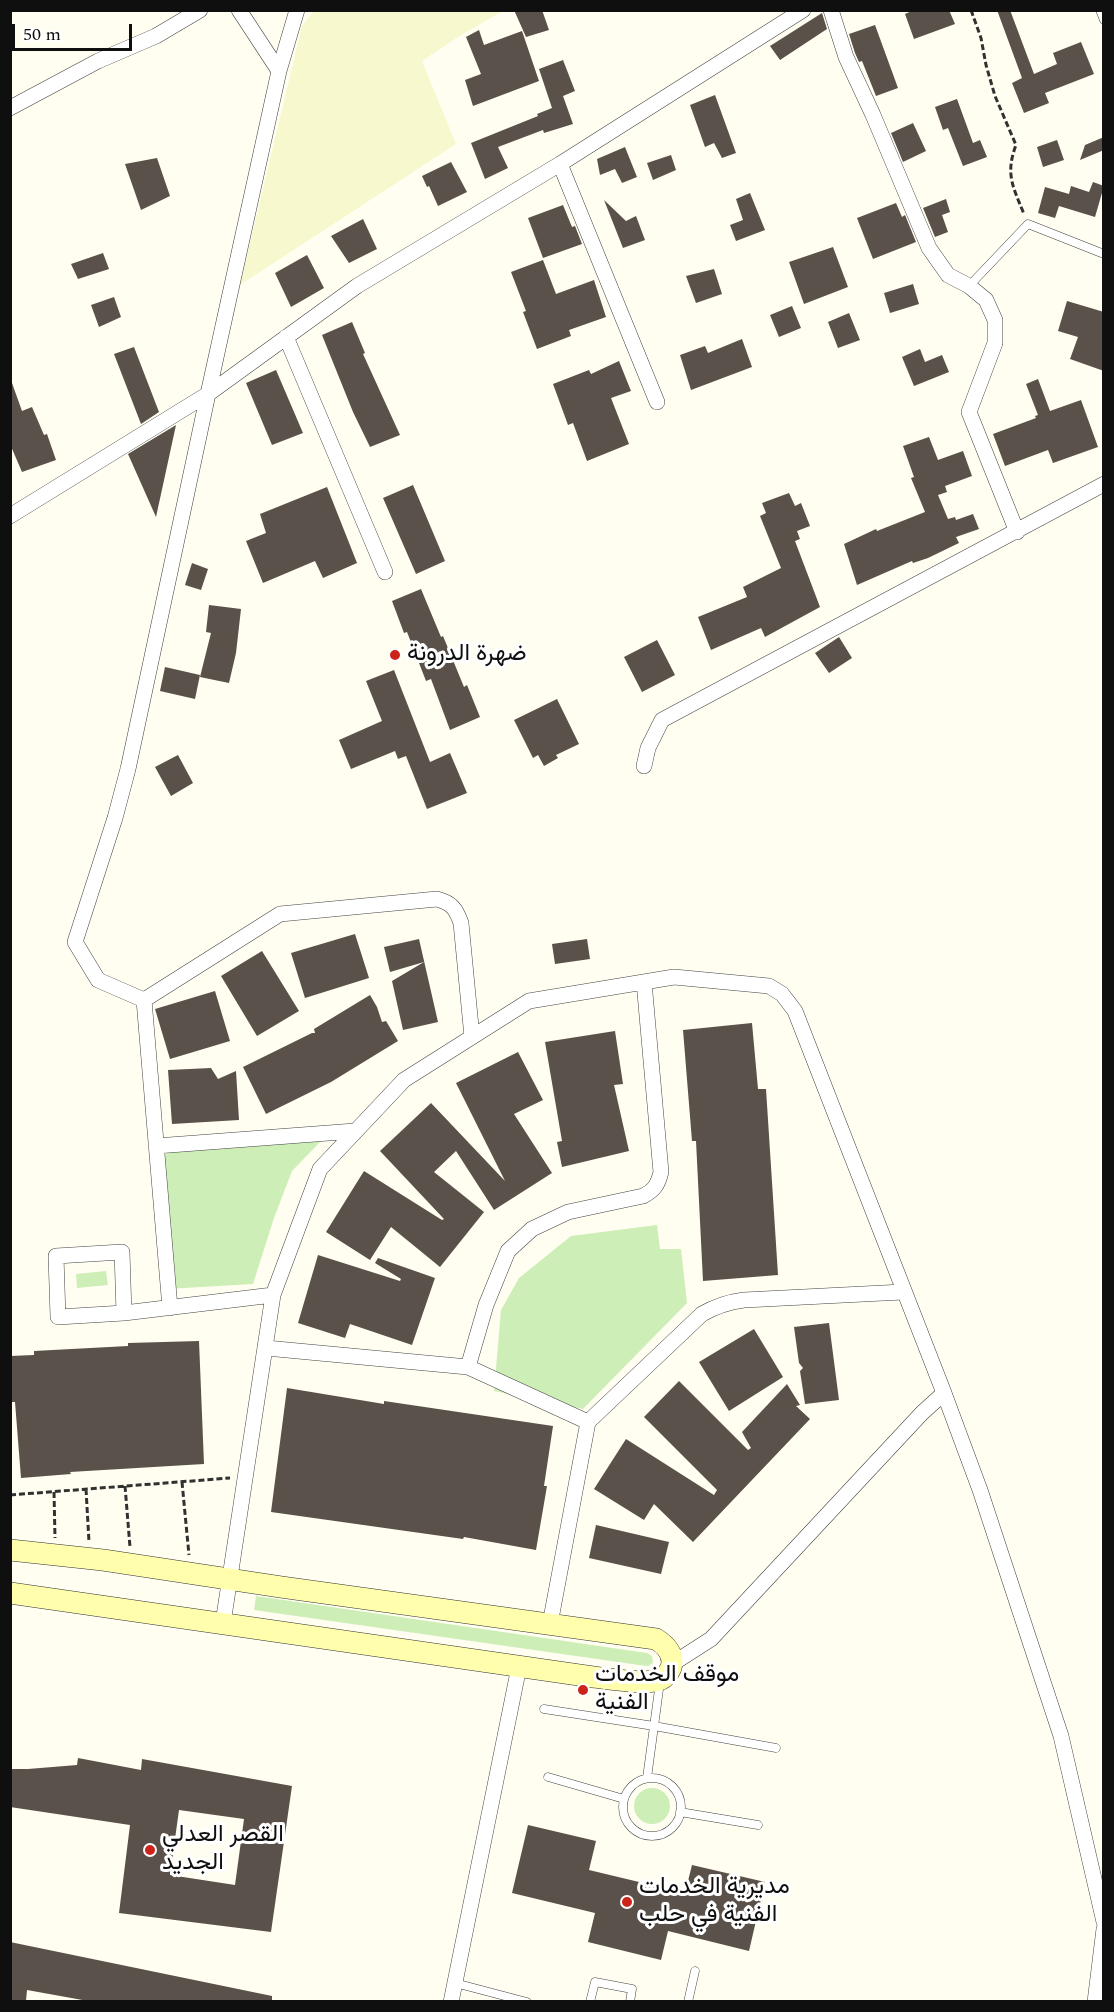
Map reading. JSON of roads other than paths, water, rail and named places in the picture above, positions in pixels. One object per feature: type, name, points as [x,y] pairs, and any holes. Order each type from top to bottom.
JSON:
[{"type":"street","points":[[10,108],[98,61],[156,36],[200,10]]},
{"type":"street","points":[[239,10],[279,71]]},
{"type":"street","points":[[144,1000],[98,980],[75,942],[115,818],[128,769],[279,71],[297,10]]},
{"type":"street","points":[[10,516],[208,394],[357,286],[560,164],[802,10]]},
{"type":"street","points":[[831,10],[846,57],[929,248],[948,275],[969,286],[986,300],[995,320],[995,343],[969,412],[1017,532]]},
{"type":"street","points":[[560,164],[657,402]]},
{"type":"street","points":[[286,337],[385,572]]},
{"type":"street","points":[[644,766],[648,748],[662,720],[1104,484]]},
{"type":"street","points":[[144,1000],[280,914],[437,899],[447,902],[456,910],[461,923],[472,1037]]},
{"type":"street","points":[[223,1623],[273,1295],[320,1169],[404,1080],[529,1001],[674,977],[769,986],[782,994],[795,1011],[980,1490],[1061,1736],[1104,1922]]},
{"type":"street","points":[[468,1367],[486,1305],[508,1251],[532,1229],[568,1212],[644,1196],[658,1185],[660,1172],[644,982]]},
{"type":"street","points":[[144,1000],[170,1308]]},
{"type":"street","points":[[156,1146],[355,1131]]},
{"type":"street","points":[[124,1313],[122,1252],[56,1256],[58,1317],[124,1313],[273,1295]]},
{"type":"street","points":[[550,1624],[588,1422],[702,1314],[728,1302],[744,1300],[903,1292]]},
{"type":"street","points":[[266,1348],[468,1367],[588,1422]]},
{"type":"street","points":[[10,1593],[519,1667],[633,1680],[666,1672],[711,1638],[922,1413],[944,1394]]},
{"type":"street","points":[[10,1550],[103,1560],[656,1639],[665,1645],[671,1656],[666,1672]]},
{"type":"street","points":[[451,2001],[519,1667]]},
{"type":"street","points":[[1095,2001],[1104,1929]]},
{"type":"lane","points":[[1100,10],[1104,20]]},
{"type":"lane","points":[[969,286],[1028,224],[1104,254]]},
{"type":"lane","points":[[647,1778],[654,1725],[666,1672]]},
{"type":"lane","points":[[544,1709],[654,1725],[776,1748]]},
{"type":"lane","points":[[548,1776],[624,1799]]},
{"type":"lane","points":[[647,1778],[662,1780],[670,1784],[677,1792],[680,1812],[673,1828],[665,1834],[656,1837],[646,1836],[636,1833],[629,1826],[622,1808],[624,1799],[627,1790],[634,1783],[647,1778]]},
{"type":"lane","points":[[680,1812],[758,1825]]},
{"type":"lane","points":[[688,2001],[695,1971]]},
{"type":"lane","points":[[590,2001],[594,1982],[632,1989],[630,2001]]},
{"type":"lane","points":[[455,1983],[527,2001]]},
{"type":"place","name":"ضهرة الدرونة","points":[[395,655]]},
{"type":"place","name":"موقف الخدمات الفنية","points":[[583,1690]]},
{"type":"place","name":"القصر العدلي الجديد","points":[[150,1850]]},
{"type":"place","name":"مديرية الخدمات الفنية في حلب","points":[[627,1902]]}]
